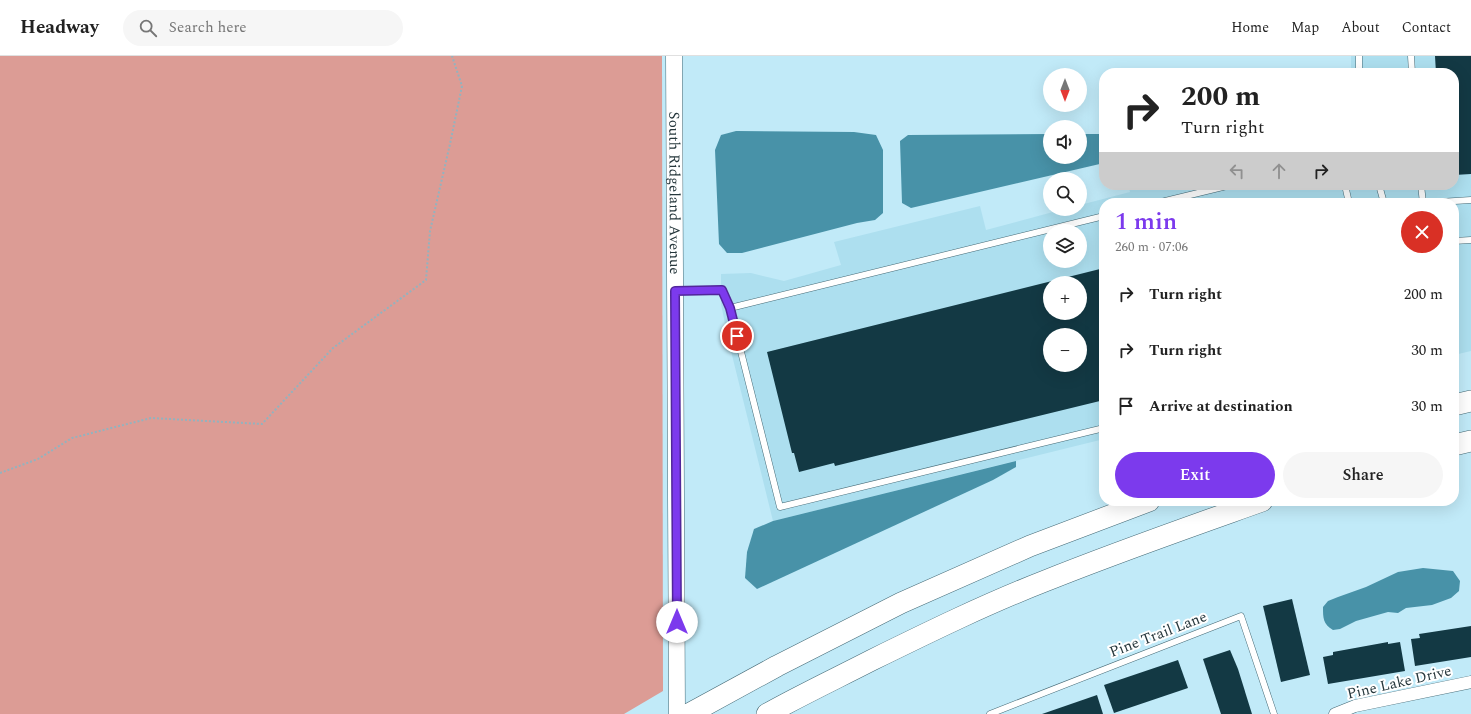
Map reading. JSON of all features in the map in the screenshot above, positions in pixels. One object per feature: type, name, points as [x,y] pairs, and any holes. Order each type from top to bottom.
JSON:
[{"type":"highway","points":[[1459,404],[1471,401]]},
{"type":"highway","points":[[1459,444],[1471,441]]},
{"type":"highway","points":[[689,714],[777,666],[901,603],[1030,546],[1136,506]]},
{"type":"highway","points":[[767,714],[903,645],[1051,578],[1248,506]]},
{"type":"street","name":"South Ridgeland Avenue","points":[[674,56],[677,714]]},
{"type":"street","name":"Pine Lake Drive","points":[[1335,714],[1355,706],[1471,682]]},
{"type":"lane","points":[[1359,56],[1359,68]]},
{"type":"lane","points":[[1412,56],[1412,68]]},
{"type":"lane","points":[[1178,198],[1210,190]]},
{"type":"lane","points":[[1459,201],[1471,200]]},
{"type":"lane","points":[[730,308],[1099,217]]},
{"type":"lane","points":[[1459,241],[1471,240]]},
{"type":"lane","points":[[675,291],[722,290],[730,308],[780,508],[1099,429]]},
{"type":"lane","name":"Pine Trail Lane","points":[[990,714],[1241,616],[1274,714]]},
{"type":"path","points":[[0,473],[38,458],[72,438],[151,418],[262,424],[333,348],[426,280],[430,231],[462,86],[452,56]]},
{"type":"shaded area","points":[[0,56],[662,56],[663,691],[624,714],[0,714]]},
{"type":"shaded area","points":[[1351,56],[1471,56],[1471,351],[1459,354],[1459,198],[1107,198],[1130,192],[1129,190],[1459,190],[1459,68],[1351,68]]},
{"type":"shaded area","points":[[736,131],[854,132],[876,135],[883,150],[883,213],[875,220],[857,223],[742,253],[727,253],[719,244],[715,150],[721,135]]},
{"type":"shaded area","points":[[1043,134],[1043,164],[1087,164],[1087,134],[1099,134],[1099,164],[1065,172],[1043,172],[1043,177],[911,208],[902,203],[900,141],[908,135]]},
{"type":"shaded area","points":[[1099,200],[1099,440],[773,521],[729,343],[721,304],[721,274],[751,273],[784,281],[841,265],[834,242],[980,206],[986,230],[1043,215],[1043,216],[1087,216],[1087,203]]},
{"type":"shaded area","points":[[1016,461],[1016,467],[993,480],[757,589],[745,578],[747,552],[754,529],[773,521]]},
{"type":"shaded area","points":[[1423,568],[1453,571],[1460,581],[1459,591],[1451,598],[1432,605],[1406,608],[1398,613],[1388,612],[1356,621],[1340,629],[1333,630],[1325,623],[1323,607],[1328,601],[1366,587],[1398,572]]},
{"type":"building","points":[[1435,56],[1471,56],[1471,174],[1459,175],[1459,68],[1436,68]]},
{"type":"building","points":[[1099,269],[1099,401],[835,466],[834,463],[799,472],[794,453],[792,453],[767,352],[1043,283],[1043,320],[1087,320],[1087,276],[1072,276]]},
{"type":"building","points":[[1292,599],[1310,675],[1281,682],[1263,606]]},
{"type":"building","points":[[1471,626],[1471,657],[1415,666],[1411,639],[1420,638],[1419,634]]},
{"type":"building","points":[[1388,642],[1388,644],[1400,642],[1405,671],[1328,684],[1323,657],[1333,655],[1333,652]]},
{"type":"building","points":[[1230,650],[1238,669],[1252,714],[1221,714],[1203,659]]},
{"type":"building","points":[[1178,660],[1188,688],[1114,713],[1104,685]]},
{"type":"building","points":[[1097,695],[1103,714],[1042,714]]},
{"type":"route","points":[[677,622],[675,291],[722,290],[730,308],[737,336]]}]
